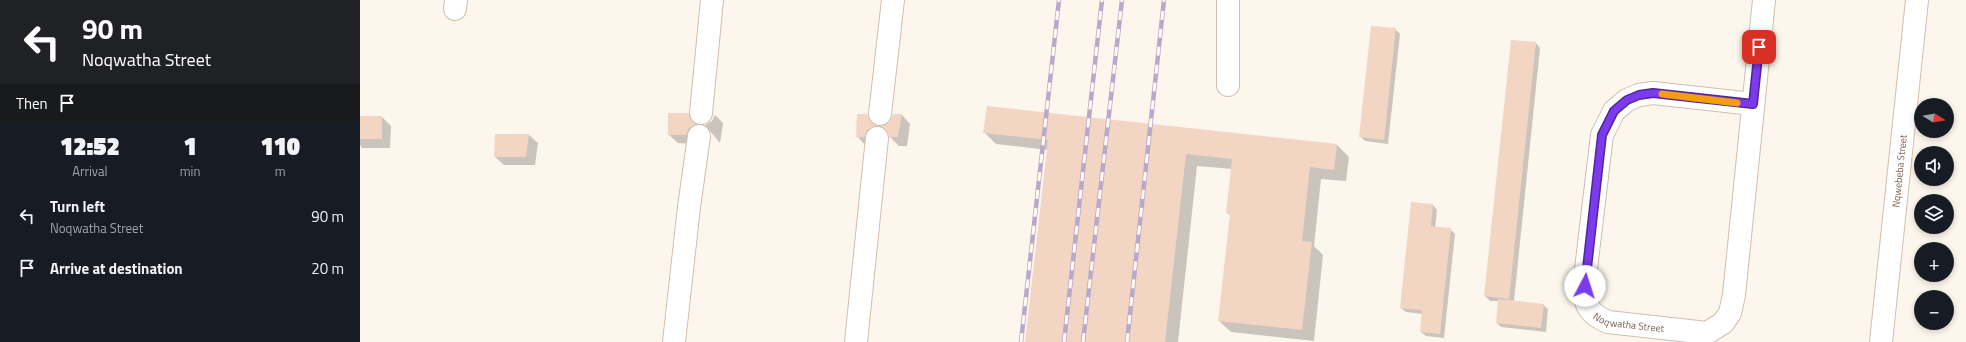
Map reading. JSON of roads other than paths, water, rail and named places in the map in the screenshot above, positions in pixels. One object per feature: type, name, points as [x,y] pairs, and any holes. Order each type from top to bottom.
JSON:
[{"type":"street","points":[[701,113],[712,0]]},
{"type":"street","points":[[880,114],[893,0]]},
{"type":"street","points":[[1228,0],[1228,85]]},
{"type":"street","name":"Noqwatha Street","points":[[1753,104],[1653,93],[1639,95],[1627,100],[1614,111],[1602,135],[1585,277],[1584,294],[1587,308],[1597,318],[1608,322],[1707,333],[1723,322],[1730,312],[1734,295],[1764,0]]},
{"type":"street","name":"Nqwebeba Street","points":[[1881,342],[1917,0]]},
{"type":"street","points":[[674,342],[689,207],[699,136]]},
{"type":"street","points":[[856,342],[877,138]]},
{"type":"railway","points":[[1021,342],[1059,0]]},
{"type":"railway","points":[[1064,342],[1102,0]]},
{"type":"railway","points":[[1083,342],[1122,0]]},
{"type":"railway","points":[[1127,342],[1164,0]]}]
